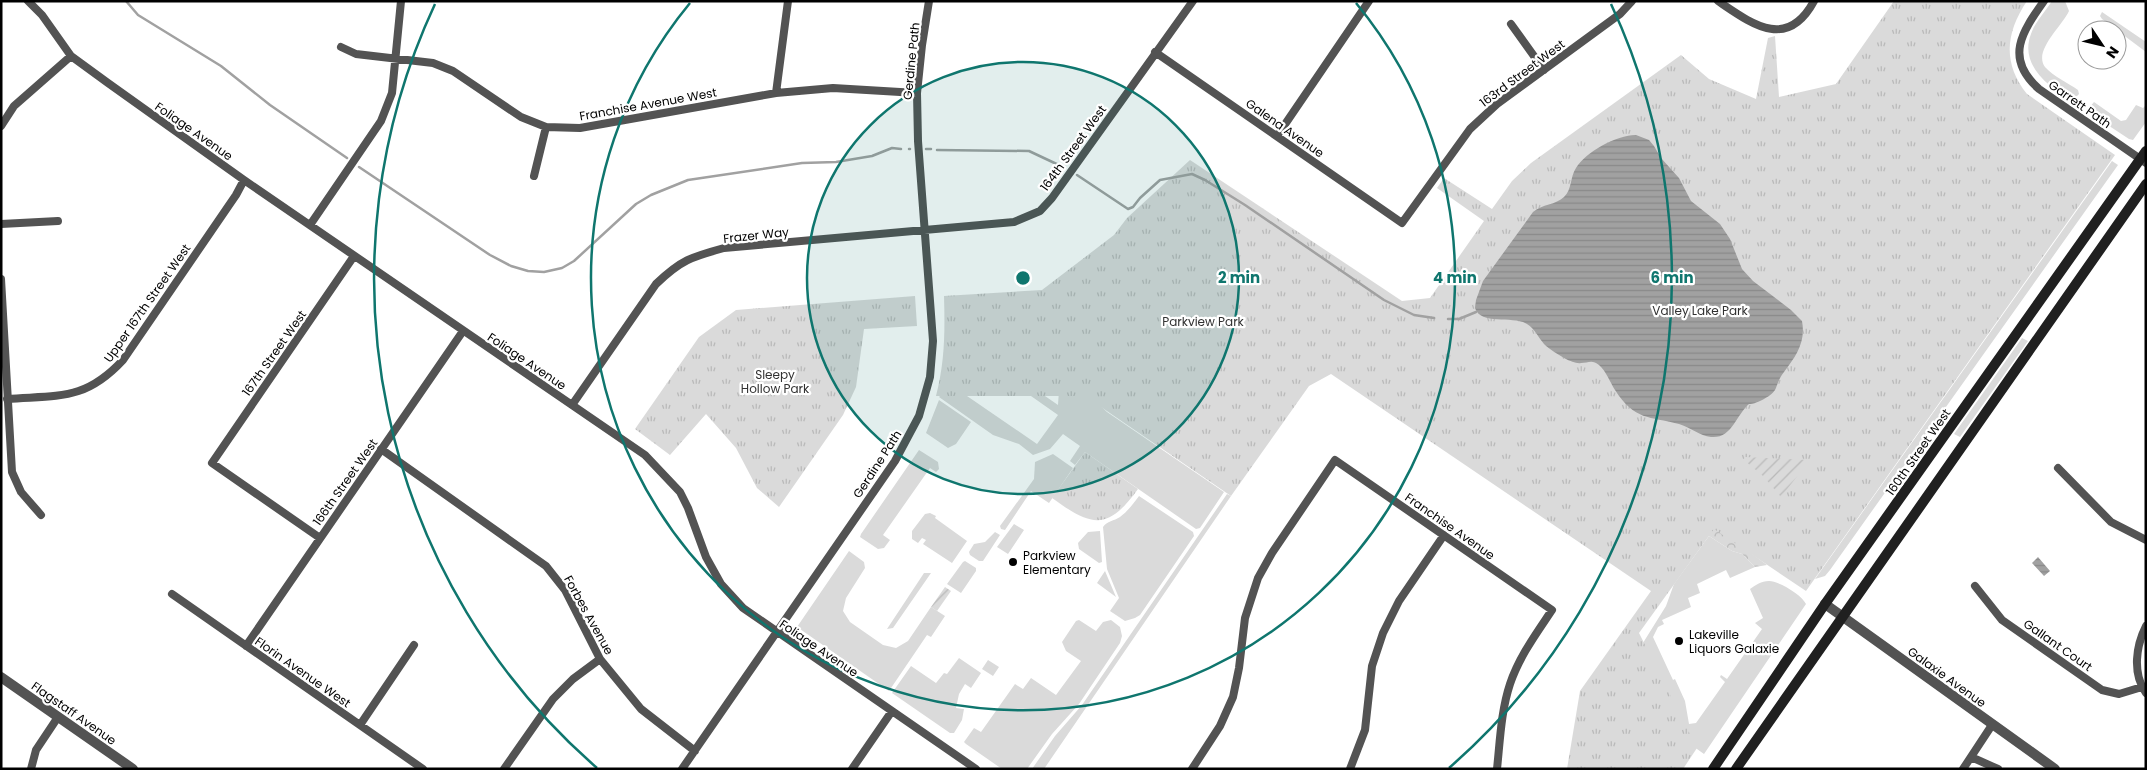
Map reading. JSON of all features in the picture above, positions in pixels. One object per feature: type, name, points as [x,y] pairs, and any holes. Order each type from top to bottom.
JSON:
[{"type":"main road","name":"160th Street West","points":[[1713,769],[1825,604],[2144,158]]},
{"type":"main road","points":[[1736,769],[1841,616],[2146,184]]},
{"type":"street","name":"Foliage Avenue","points":[[28,1],[42,15],[70,56],[244,180],[645,455],[667,477],[684,500],[706,558],[721,584],[743,608],[976,769]]},
{"type":"street","points":[[310,225],[381,121],[392,92],[401,1]]},
{"type":"street","points":[[776,93],[788,1]]},
{"type":"street","name":"Gerdine Path","points":[[682,769],[895,461],[918,416],[930,377],[933,342],[918,141],[917,93],[929,1]]},
{"type":"street","name":"164th Street West","points":[[925,230],[1014,222],[1040,210],[1052,198],[1193,1]]},
{"type":"street","points":[[1277,136],[1369,1]]},
{"type":"street","name":"163rd Street West","points":[[1402,223],[1470,129],[1496,104],[1620,14],[1632,1]]},
{"type":"street","points":[[1718,1],[1751,24],[1773,30],[1785,29],[1804,17],[1814,1]]},
{"type":"street","name":"Garrett Path","points":[[2044,1],[2024,31],[2019,49],[2023,68],[2033,83],[2144,158]]},
{"type":"street","points":[[1511,24],[1544,70]]},
{"type":"street","name":"Franchise Avenue West","points":[[341,47],[356,54],[433,63],[453,72],[521,117],[546,127],[580,128],[776,93],[833,88],[917,93]]},
{"type":"street","name":"Galena Avenue","points":[[1155,52],[1402,223]]},
{"type":"street","points":[[1,126],[14,106],[70,56]]},
{"type":"street","points":[[534,176],[546,127]]},
{"type":"street","name":"Upper 167th Street West","points":[[7,398],[72,394],[92,387],[108,376],[123,360],[236,195],[244,180]]},
{"type":"street","points":[[1,224],[58,221]]},
{"type":"street","name":"Frazer Way","points":[[572,405],[656,284],[671,270],[690,258],[724,248],[925,230]]},
{"type":"street","name":"167th Street West","points":[[320,538],[212,463],[354,256]]},
{"type":"street","points":[[1,279],[12,472],[21,492],[41,515]]},
{"type":"street","name":"166th Street West","points":[[246,646],[463,331]]},
{"type":"street","name":"Forbes Avenue","points":[[381,450],[546,566],[565,590],[600,659],[641,709],[695,751]]},
{"type":"street","name":"Franchise Avenue","points":[[1192,769],[1220,726],[1232,697],[1239,668],[1245,618],[1258,578],[1272,552],[1335,460],[1552,610],[1525,651],[1510,684],[1502,716],[1498,769]]},
{"type":"street","points":[[2058,468],[2110,522],[2146,540]]},
{"type":"street","points":[[1350,769],[1365,730],[1372,666],[1382,633],[1398,602],[1444,535]]},
{"type":"street","name":"Gallant Court","points":[[1975,586],[2002,620],[2102,690],[2119,694],[2144,690]]},
{"type":"street","name":"Florin Avenue West","points":[[172,594],[423,769]]},
{"type":"street","name":"Galaxie Avenue","points":[[1825,604],[2055,769]]},
{"type":"street","points":[[2144,690],[2137,663],[2139,640],[2146,626]]},
{"type":"street","points":[[360,725],[414,645]]},
{"type":"street","points":[[504,769],[553,699],[573,679],[600,659]]},
{"type":"street","name":"Flagstaff Avenue","points":[[1,677],[133,769]]},
{"type":"street","points":[[852,769],[892,711]]},
{"type":"street","points":[[31,769],[36,750],[58,717]]},
{"type":"street","points":[[1963,769],[1992,725]]},
{"type":"street","points":[[1971,757],[1998,769]]},
{"type":"green space","name":"Valley Lake Park","points":[[1894,1],[2027,1],[2011,36],[2010,59],[2019,82],[2027,94],[2115,155],[1806,591],[1714,529],[1639,633],[1697,748],[1683,769],[1567,769],[1580,691],[1651,591],[1331,374],[1309,386],[1231,496],[1085,396],[936,396],[944,346],[944,296],[1042,290],[1114,235],[1127,218],[1190,160],[1402,301],[1430,298],[1484,221],[1437,188],[1444,178],[1492,209],[1512,181],[1531,163],[1681,55],[1709,79],[1756,99],[1768,38],[1775,36],[1779,97],[1836,84]]},
{"type":"green space","points":[[2052,1],[2065,1],[2069,11],[2045,46],[2042,61],[2048,70],[2078,90],[2079,94],[2073,100],[2055,89],[2038,74],[2029,56],[2028,45],[2031,34]]},
{"type":"green space","points":[[2102,12],[2114,20],[2103,20],[2100,16]]},
{"type":"green space","points":[[2127,29],[2146,42],[2146,52],[2127,38]]},
{"type":"green space","points":[[2094,102],[2121,121],[2126,120],[2136,105],[2143,108],[2146,105],[2146,122],[2133,140],[2129,139],[2088,112],[2088,109]]},
{"type":"green space","points":[[2112,161],[2118,165],[1830,570],[1825,576],[1815,579]]},
{"type":"green space","name":"Sleepy Hollow Park","points":[[915,296],[917,326],[864,329],[856,387],[843,415],[779,507],[757,488],[736,448],[706,414],[670,455],[635,429],[699,337],[736,310]]},
{"type":"green space","points":[[2022,338],[2028,341],[1960,437],[1954,434]]},
{"type":"green space","points":[[1068,375],[1107,412],[1224,492],[1200,528],[1196,529],[1085,452],[1075,465],[1070,461],[1080,446],[1063,434],[1050,449],[1033,455],[1019,444],[993,435],[939,397],[967,396],[1037,444],[1058,415],[1031,396],[1045,396],[1058,405],[1059,390]]},
{"type":"green space","points":[[939,400],[971,422],[956,444],[948,448],[926,433]]},
{"type":"green space","points":[[919,450],[938,462],[939,469],[936,472],[930,468],[883,535],[890,540],[884,548],[878,549],[860,537],[861,534]]},
{"type":"green space","points":[[1085,452],[1138,489],[1127,503],[1107,518],[1098,520],[1088,519],[1052,498]]},
{"type":"green space","points":[[1053,454],[1073,468],[1049,503],[1031,491],[1005,530],[1001,529],[1000,526],[1034,479],[1035,462]]},
{"type":"green space","points":[[1745,457],[1809,461],[1781,497],[1763,476],[1744,460]]},
{"type":"green space","points":[[1227,494],[1231,496],[1044,769],[1032,769],[1055,736],[1082,705]]},
{"type":"green space","points":[[1139,496],[1193,532],[1194,536],[1140,615],[1125,621],[1110,611],[1119,598],[1107,569],[1103,527],[1106,523],[1123,515]]},
{"type":"green space","points":[[1693,510],[1767,565],[1755,567],[1742,554],[1732,551],[1709,536],[1704,537]]},
{"type":"green space","points":[[930,513],[967,541],[952,563],[923,544],[926,540],[922,538],[918,543],[912,539],[912,531],[925,514]]},
{"type":"green space","points":[[1014,524],[1024,530],[1008,554],[997,547]]},
{"type":"green space","points":[[1100,531],[1102,562],[1099,563],[1079,549],[1078,543],[1088,532]]},
{"type":"green space","points":[[995,532],[1000,535],[983,561],[979,561],[970,555],[969,552],[974,544],[985,542]]},
{"type":"green space","points":[[1709,536],[1732,551],[1742,554],[1755,567],[1730,578],[1726,570],[1697,584],[1700,593],[1688,598],[1691,607],[1662,620],[1664,624],[1658,627],[1653,637],[1685,701],[1689,724],[1696,723],[1725,682],[1720,677],[1721,675],[1727,679],[1762,629],[1755,623],[1763,618],[1750,589],[1764,582],[1773,582],[1795,593],[1806,604],[1704,754],[1676,734],[1623,675],[1666,606],[1674,584]]},
{"type":"green space","points":[[849,551],[864,562],[865,568],[846,598],[843,611],[850,622],[883,645],[896,648],[908,641],[931,607],[945,616],[931,637],[927,635],[889,691],[797,627]]},
{"type":"green space","points":[[965,561],[976,568],[976,571],[961,593],[947,584]]},
{"type":"green space","points":[[1105,571],[1116,597],[1097,583]]},
{"type":"green space","points":[[924,573],[931,573],[893,628],[887,629]]},
{"type":"green space","points":[[945,587],[951,591],[937,611],[931,607]]},
{"type":"green space","points":[[1079,620],[1096,631],[1103,622],[1111,620],[1120,627],[1122,636],[1120,643],[1079,704],[1052,734],[1027,769],[1002,769],[966,744],[964,742],[974,728],[981,732],[1015,684],[1023,689],[1031,678],[1056,695],[1081,661],[1066,651],[1062,642],[1076,621]]},
{"type":"green space","points":[[959,658],[981,673],[971,688],[965,684],[959,694],[956,708],[964,709],[962,720],[954,733],[950,733],[892,693],[911,666],[936,683],[944,673],[947,674]]},
{"type":"green space","points":[[988,660],[999,667],[993,676],[982,669]]},
{"type":"shaded area","points":[[1636,135],[1649,140],[1661,158],[1679,178],[1691,201],[1720,224],[1730,239],[1742,269],[1753,281],[1791,310],[1802,321],[1803,336],[1799,348],[1780,377],[1774,391],[1760,401],[1749,404],[1729,430],[1718,437],[1707,436],[1683,425],[1643,416],[1622,400],[1604,370],[1597,363],[1578,363],[1568,360],[1546,346],[1527,324],[1514,320],[1490,319],[1478,313],[1475,308],[1483,281],[1533,212],[1561,200],[1567,194],[1576,168],[1587,156],[1611,141]]},
{"type":"shaded area","points":[[2038,557],[2050,571],[2044,576],[2032,563]]},
{"type":"waterway","points":[[126,1],[138,15],[221,66],[270,105],[347,158]]},
{"type":"waterway","points":[[359,167],[490,255],[511,266],[528,271],[544,272],[562,268],[574,261],[636,204],[651,195],[688,180],[802,163],[836,162],[872,156],[892,148],[901,149]]},
{"type":"waterway","points":[[926,149],[931,149]]},
{"type":"waterway","points":[[937,150],[1029,151],[1063,167]]},
{"type":"waterway","points":[[1077,175],[1128,209],[1133,207],[1160,180],[1192,174],[1245,205],[1384,300],[1414,315],[1434,318]]},
{"type":"waterway","points":[[1448,319],[1459,319],[1476,312]]},
{"type":"place","name":"Parkview Elementary","points":[[1013,562]]},
{"type":"place","name":"Lakeville Liquors Galaxie","points":[[1679,641]]},
{"type":"park label","name":"Parkview Park","points":[[1203,321]]}]
